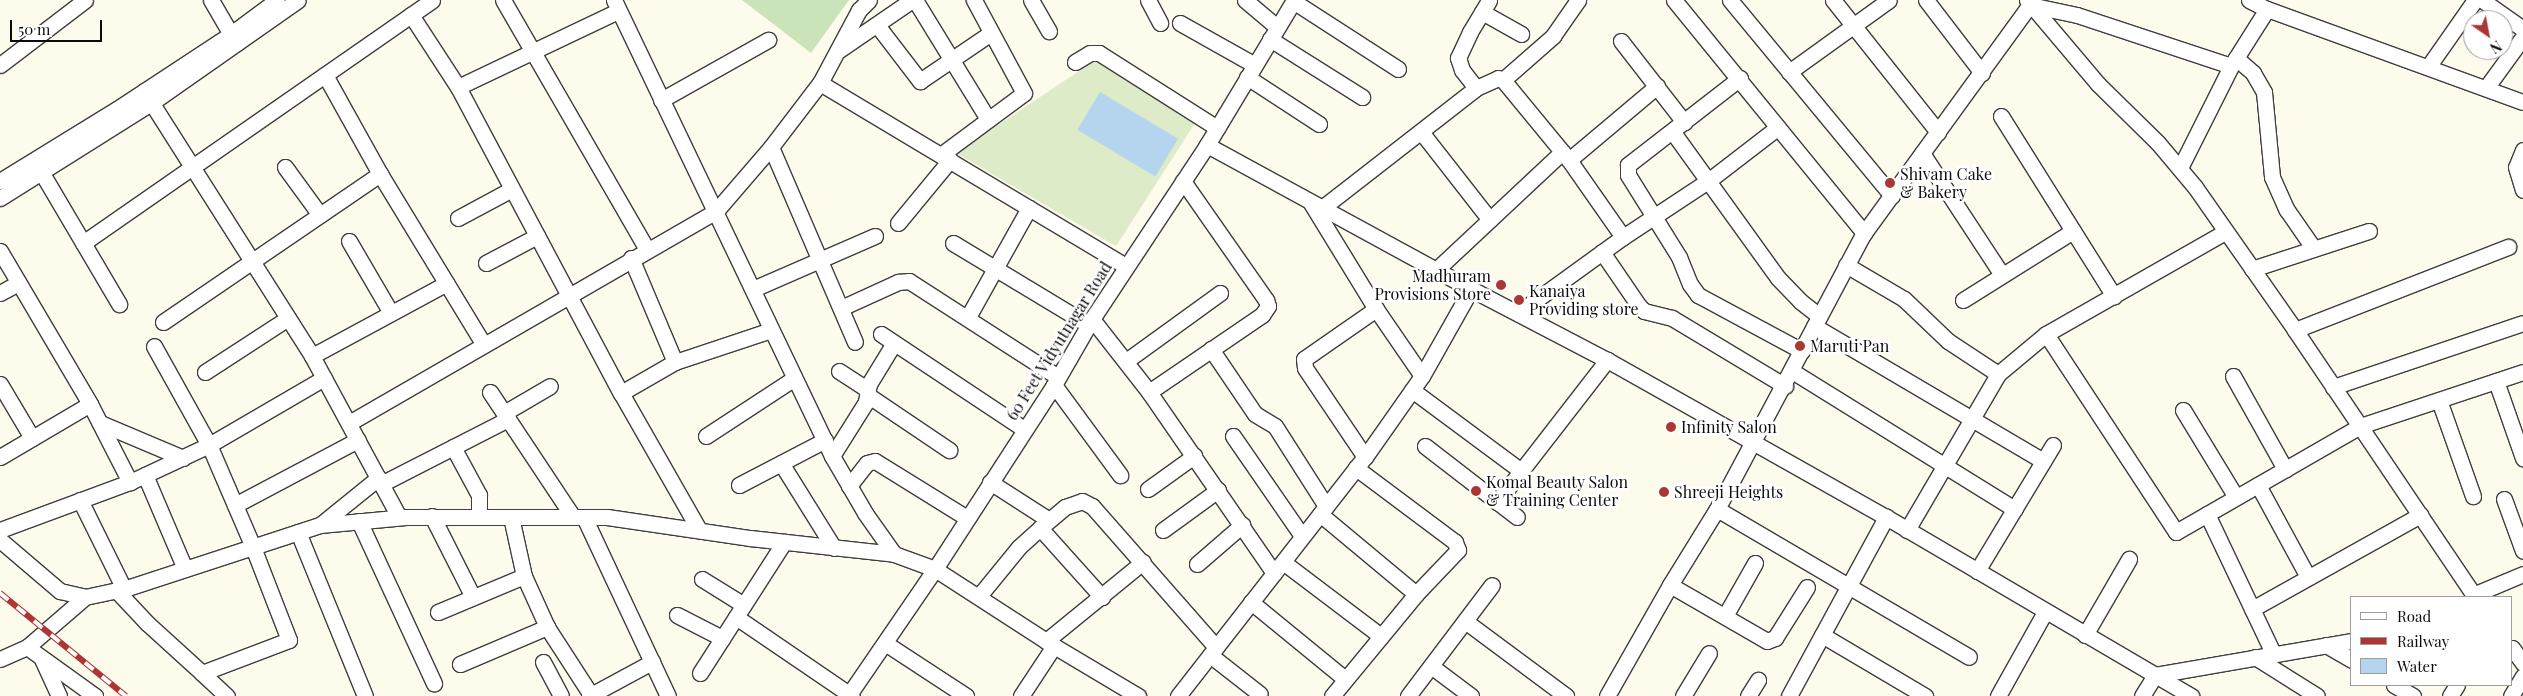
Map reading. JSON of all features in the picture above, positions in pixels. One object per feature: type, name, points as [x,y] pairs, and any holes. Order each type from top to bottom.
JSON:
[{"type":"street","points":[[211,0],[234,39]]},
{"type":"street","points":[[234,39],[277,0]]},
{"type":"street","points":[[0,198],[38,166],[148,97],[234,39],[298,0]]},
{"type":"street","points":[[83,243],[432,0]]},
{"type":"street","points":[[503,0],[647,249]]},
{"type":"street","points":[[349,422],[569,296],[631,258],[716,211],[771,147],[820,82],[859,10],[868,0]]},
{"type":"street","points":[[836,52],[914,0],[988,119]]},
{"type":"street","points":[[898,223],[946,157],[988,119],[1024,93],[974,0]]},
{"type":"street","points":[[1031,0],[1049,31]]},
{"type":"street","points":[[1148,0],[1160,23]]},
{"type":"street","points":[[1245,0],[1274,33],[1362,96]]},
{"type":"street","points":[[1293,0],[1398,69]]},
{"type":"street","name":"60 Feet Vidyutnagar Road","points":[[850,695],[935,569],[1056,381],[1126,266],[1207,145],[1293,0]]},
{"type":"street","points":[[1317,205],[1422,133],[1476,88],[1492,80],[1503,80],[1553,36],[1578,0]]},
{"type":"street","points":[[1674,0],[1740,78],[1864,233]]},
{"type":"street","points":[[1730,0],[1892,196]]},
{"type":"street","points":[[1833,0],[1938,132]]},
{"type":"street","points":[[1789,72],[1889,0]]},
{"type":"street","points":[[1926,0],[1982,73]]},
{"type":"street","points":[[2249,0],[2267,9],[2523,102]]},
{"type":"street","points":[[2428,67],[2475,0]]},
{"type":"street","points":[[2482,0],[2523,29]]},
{"type":"street","points":[[1607,696],[1670,585],[1717,509],[1864,233],[1982,73],[2030,2]]},
{"type":"street","points":[[2030,2],[2234,62],[2253,73],[2264,92],[2272,177],[2287,210],[2314,249]]},
{"type":"street","points":[[2030,2],[2108,95],[2158,143],[2180,168],[2295,330],[2474,596],[2523,574]]},
{"type":"street","points":[[0,64],[75,3]]},
{"type":"street","points":[[458,87],[533,52],[616,4],[753,289],[793,379],[849,486],[865,513],[894,554]]},
{"type":"street","points":[[1476,88],[1462,70],[1458,58],[1470,32],[1486,6],[1521,34]]},
{"type":"street","points":[[2180,168],[2234,62],[2267,9]]},
{"type":"street","points":[[411,15],[458,87],[621,393],[698,530]]},
{"type":"street","points":[[1180,22],[1250,71],[1319,124]]},
{"type":"street","points":[[877,25],[920,81],[991,33]]},
{"type":"street","points":[[2486,88],[2523,37]]},
{"type":"street","points":[[661,100],[768,40]]},
{"type":"street","points":[[1621,41],[1684,122]]},
{"type":"street","points":[[1075,62],[1090,53],[1099,53],[1216,128]]},
{"type":"street","points":[[325,75],[380,174],[484,345]]},
{"type":"street","points":[[1740,78],[1628,165],[1627,170],[1679,258],[1690,284],[1698,295],[1802,351]]},
{"type":"street","points":[[1503,80],[1566,156],[1623,237]]},
{"type":"street","points":[[820,82],[1126,266]]},
{"type":"street","points":[[1436,270],[1490,220],[1566,156],[1657,86]]},
{"type":"street","points":[[148,97],[312,356],[399,517]]},
{"type":"street","points":[[2001,116],[2114,296]]},
{"type":"street","points":[[1518,313],[1623,237],[1708,181],[1778,127]]},
{"type":"street","points":[[1672,131],[1778,278],[1817,321],[1973,420],[2043,461]]},
{"type":"street","points":[[1422,133],[1490,220]]},
{"type":"street","points":[[1207,145],[1471,289],[1607,360],[1886,517],[2191,696]]},
{"type":"street","points":[[771,147],[856,342]]},
{"type":"street","points":[[2523,150],[2516,167],[2523,190]]},
{"type":"street","points":[[1922,153],[2002,275]]},
{"type":"street","points":[[0,181],[38,166]]},
{"type":"street","points":[[38,166],[119,304]]},
{"type":"street","points":[[285,167],[320,215]]},
{"type":"street","points":[[163,322],[380,174]]},
{"type":"street","points":[[1149,392],[1264,312],[1268,303],[1182,181]]},
{"type":"street","points":[[458,218],[512,189]]},
{"type":"street","points":[[1317,205],[1376,309],[1422,376]]},
{"type":"street","points":[[968,318],[1029,208]]},
{"type":"street","points":[[1964,300],[2073,231]]},
{"type":"street","points":[[2252,269],[2369,231]]},
{"type":"street","points":[[1907,530],[1944,465],[1973,420],[1998,374],[2046,334],[2225,232]]},
{"type":"street","points":[[486,263],[537,236]]},
{"type":"street","points":[[753,289],[875,236]]},
{"type":"street","points":[[349,241],[391,313]]},
{"type":"street","points":[[953,243],[995,269],[1091,322],[1126,361],[1242,525],[1279,568],[1381,636]]},
{"type":"street","points":[[2295,330],[2508,247]]},
{"type":"street","points":[[0,251],[90,404],[130,482]]},
{"type":"street","points":[[1602,252],[1644,311],[1672,318],[1784,386]]},
{"type":"street","points":[[631,258],[675,362]]},
{"type":"street","points":[[1846,265],[1904,299],[1948,341],[1998,374]]},
{"type":"street","points":[[841,308],[905,280],[913,282],[968,318],[1056,381],[1120,475]]},
{"type":"street","points":[[312,356],[447,282]]},
{"type":"street","points":[[0,293],[18,283]]},
{"type":"street","points":[[1178,696],[1361,462],[1422,376],[1471,289]]},
{"type":"street","points":[[1126,361],[1220,293]]},
{"type":"street","points":[[1332,696],[1416,594],[1456,554],[1458,546],[1361,462],[1306,368],[1304,359],[1376,309]]},
{"type":"street","points":[[205,372],[288,318]]},
{"type":"street","points":[[2333,387],[2523,323]]},
{"type":"street","points":[[621,393],[675,362],[772,330]]},
{"type":"street","points":[[881,334],[1024,429]]},
{"type":"street","points":[[2046,334],[2176,532],[2360,426],[2523,372]]},
{"type":"street","points":[[832,456],[894,343]]},
{"type":"street","points":[[154,346],[209,445],[253,547],[289,640],[202,673]]},
{"type":"street","points":[[1211,349],[1255,414],[1275,426],[1323,510],[1416,594]]},
{"type":"street","points":[[1497,502],[1607,360]]},
{"type":"street","points":[[839,371],[949,450]]},
{"type":"street","points":[[1792,371],[2014,509]]},
{"type":"street","points":[[2233,376],[2285,469]]},
{"type":"street","points":[[0,530],[130,482],[183,458],[209,445],[324,378]]},
{"type":"street","points":[[706,436],[793,379]]},
{"type":"street","points":[[2496,381],[2523,458]]},
{"type":"street","points":[[0,384],[32,438]]},
{"type":"street","points":[[320,525],[379,480],[453,447],[506,416],[550,386]]},
{"type":"street","points":[[1412,390],[1521,471]]},
{"type":"street","points":[[490,392],[578,517],[668,696]]},
{"type":"street","points":[[2438,400],[2473,496]]},
{"type":"street","points":[[0,457],[90,404]]},
{"type":"street","points":[[2184,410],[2236,497]]},
{"type":"street","points":[[100,423],[183,458]]},
{"type":"street","points":[[1233,436],[1302,536]]},
{"type":"street","points":[[235,506],[358,440]]},
{"type":"street","points":[[739,486],[825,440]]},
{"type":"street","points":[[1977,572],[2053,445]]},
{"type":"street","points":[[1425,446],[1517,517]]},
{"type":"street","points":[[453,447],[479,495],[479,517]]},
{"type":"street","points":[[1148,489],[1194,456]]},
{"type":"street","points":[[849,486],[867,462],[875,461],[967,518]]},
{"type":"street","points":[[781,463],[834,548]]},
{"type":"street","points":[[145,475],[185,569]]},
{"type":"street","points":[[990,482],[1044,524],[1102,598]]},
{"type":"street","points":[[2258,485],[2308,577]]},
{"type":"street","points":[[1163,530],[1218,490]]},
{"type":"street","points":[[2504,499],[2523,551]]},
{"type":"street","points":[[80,500],[120,590],[147,623],[227,696]]},
{"type":"street","points":[[979,596],[1019,547],[1044,524],[1072,503],[1082,501],[1088,504],[1143,562],[1213,651],[1260,694]]},
{"type":"street","points":[[1717,509],[1969,656]]},
{"type":"street","points":[[2207,514],[2273,653]]},
{"type":"street","points":[[2252,609],[2420,515]]},
{"type":"street","points":[[432,516],[473,597]]},
{"type":"street","points":[[0,540],[60,591],[85,597],[120,590],[320,525],[399,517],[607,517],[784,542],[894,554],[935,569],[1050,644],[1138,696]]},
{"type":"street","points":[[510,517],[524,576],[547,627],[590,696],[652,662]]},
{"type":"street","points":[[1789,696],[1886,517]]},
{"type":"street","points":[[359,521],[434,682]]},
{"type":"street","points":[[1197,564],[1242,525]]},
{"type":"street","points":[[298,532],[365,696]]},
{"type":"street","points":[[700,673],[784,542]]},
{"type":"street","points":[[2085,635],[2129,558]]},
{"type":"street","points":[[1021,696],[1050,644],[1143,562]]},
{"type":"street","points":[[1724,616],[1755,563]]},
{"type":"street","points":[[438,612],[524,576]]},
{"type":"street","points":[[702,579],[740,611],[850,695]]},
{"type":"street","points":[[1670,585],[1767,641],[1771,641],[1778,634],[1807,587]]},
{"type":"street","points":[[1408,696],[1492,586]]},
{"type":"street","points":[[0,658],[27,647],[85,597]]},
{"type":"street","points":[[1251,602],[1345,679]]},
{"type":"street","points":[[2005,694],[2045,612]]},
{"type":"street","points":[[677,615],[722,638]]},
{"type":"street","points":[[1465,621],[1566,696]]},
{"type":"street","points":[[460,664],[547,627]]},
{"type":"street","points":[[1822,635],[1925,696]]},
{"type":"street","points":[[2142,696],[2155,675],[2255,656],[2350,641]]},
{"type":"street","points":[[885,643],[966,696]]},
{"type":"street","points":[[2326,645],[2350,659]]},
{"type":"street","points":[[27,647],[95,696]]},
{"type":"street","points":[[2513,649],[2523,663]]},
{"type":"street","points":[[1684,696],[1709,653]]},
{"type":"street","points":[[2255,656],[2317,696]]},
{"type":"street","points":[[41,657],[60,696]]},
{"type":"street","points":[[543,662],[555,694]]},
{"type":"street","points":[[1431,666],[1471,696]]},
{"type":"street","points":[[2510,696],[2523,676]]},
{"type":"street","points":[[1748,696],[1758,680]]},
{"type":"street","points":[[2396,686],[2413,696]]},
{"type":"green space","points":[[742,0],[849,0],[811,53]]},
{"type":"green space","points":[[1100,57],[1199,117],[1116,246],[956,153]]},
{"type":"water","points":[[1100,92],[1178,139],[1155,177],[1077,130]]},
{"type":"railway","points":[[0,593],[126,696]]},
{"type":"place","name":"Shivam Cake & Bakery","points":[[1890,183]]},
{"type":"place","name":"Madhuram Provisions Store","points":[[1501,285]]},
{"type":"place","name":"Kanaiya Providing store","points":[[1519,300]]},
{"type":"place","name":"Maruti Pan","points":[[1800,346]]},
{"type":"place","name":"Infinity Salon","points":[[1671,427]]},
{"type":"place","name":"Komal Beauty Salon & Training Center","points":[[1476,491]]},
{"type":"place","name":"Shreeji Heights","points":[[1664,492]]}]
